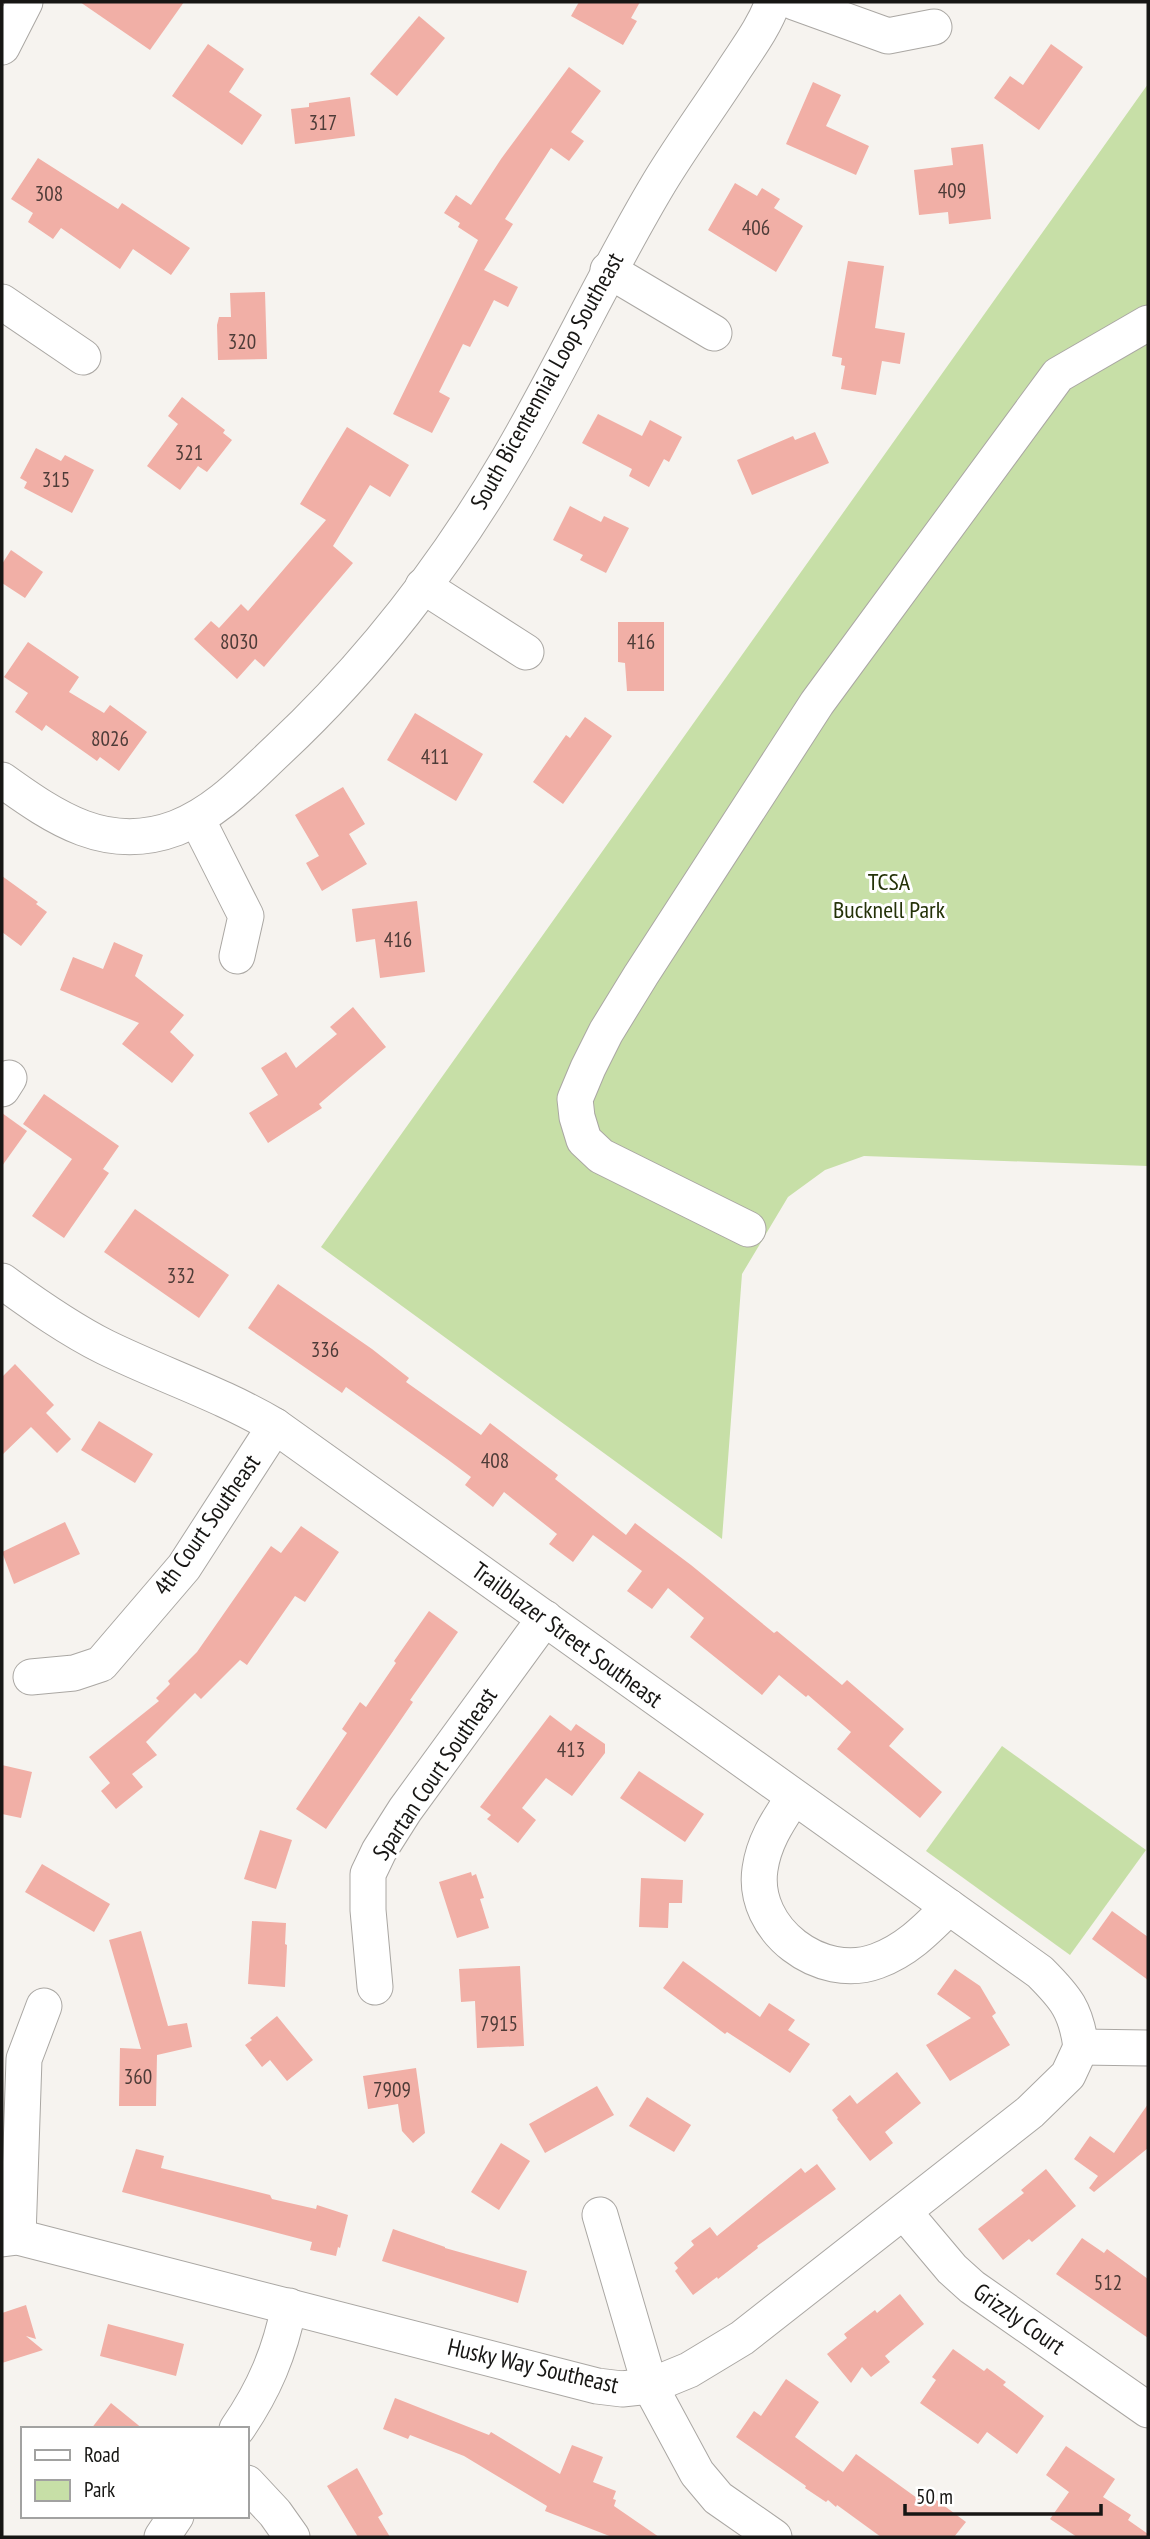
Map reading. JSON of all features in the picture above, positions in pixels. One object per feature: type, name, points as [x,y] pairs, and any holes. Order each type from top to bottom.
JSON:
[{"type":"street","points":[[2,47],[25,2]]},
{"type":"street","name":"South Bicentennial Loop Southeast","points":[[2,780],[47,812],[70,824],[95,833],[147,835],[173,829],[219,806],[299,730],[365,658],[423,586],[469,521],[509,459],[608,270],[660,180],[755,39],[773,2]]},
{"type":"street","points":[[794,2],[888,36],[934,27]]},
{"type":"street","points":[[608,270],[714,333]]},
{"type":"street","points":[[2,302],[83,357]]},
{"type":"street","points":[[748,1229],[601,1156],[584,1140],[575,1099],[606,1032],[817,703],[1058,375],[1148,323]]},
{"type":"street","points":[[423,586],[526,652]]},
{"type":"street","points":[[197,819],[246,916],[237,956]]},
{"type":"street","name":"Trailblazer Street Southeast","points":[[2,1282],[44,1311],[105,1347],[218,1395],[275,1426],[1040,1972],[1062,1995],[1078,2024],[1081,2047]]},
{"type":"street","name":"4th Court Southeast","points":[[31,1677],[74,1673],[101,1664],[184,1567],[275,1426]]},
{"type":"street","name":"Spartan Court Southeast","points":[[374,1987],[368,1874],[379,1850],[405,1810],[545,1618]]},
{"type":"street","points":[[793,1798],[768,1836],[760,1872],[763,1902],[772,1924],[802,1952],[818,1961],[853,1966],[876,1962],[908,1946],[948,1907]]},
{"type":"street","points":[[10,2238],[24,2059],[44,2006]]},
{"type":"street","points":[[1081,2047],[1148,2048]]},
{"type":"street","name":"Husky Way Southeast","points":[[10,2238],[289,2306],[597,2386],[622,2389],[650,2386],[689,2370],[742,2338],[904,2212],[1030,2112],[1068,2075],[1081,2047]]},
{"type":"street","name":"Grizzly Court","points":[[904,2212],[972,2287],[1148,2410]]},
{"type":"street","points":[[600,2215],[650,2386],[697,2473],[718,2498],[774,2537]]},
{"type":"street","points":[[238,2427],[267,2380],[289,2306]]},
{"type":"street","points":[[248,2484],[275,2513],[292,2537]]},
{"type":"street","points":[[162,2537],[175,2518]]},
{"type":"green space","name":"TCSA Bucknell Park","points":[[1148,84],[1148,1166],[864,1156],[825,1170],[788,1197],[742,1274],[722,1539],[321,1247]]},
{"type":"green space","points":[[1002,1746],[1146,1850],[1070,1955],[926,1851]]},
{"type":"building","points":[[80,2],[184,2],[150,50]]},
{"type":"building","points":[[579,2],[640,2],[631,18],[637,21],[623,45],[571,16]]},
{"type":"building","points":[[419,16],[445,38],[397,96],[370,74]]},
{"type":"building","points":[[208,44],[244,69],[229,92],[262,115],[242,145],[172,96]]},
{"type":"building","points":[[1051,44],[1083,67],[1039,130],[994,98],[1010,76],[1023,85]]},
{"type":"building","points":[[569,67],[601,91],[571,132],[584,141],[569,161],[551,148],[505,219],[513,224],[484,270],[518,287],[508,307],[494,300],[470,347],[463,344],[439,392],[450,398],[432,433],[393,414],[478,240],[458,227],[460,223],[444,213],[456,195],[471,205],[501,159]]},
{"type":"building","points":[[813,82],[841,95],[826,126],[869,146],[856,175],[786,144]]},
{"type":"building","points":[[350,97],[355,136],[295,144],[291,109],[309,107],[309,103]]},
{"type":"building","points":[[983,144],[991,219],[949,224],[948,212],[919,215],[914,170],[953,165],[951,148]]},
{"type":"building","points":[[38,158],[118,209],[122,203],[190,248],[171,275],[133,249],[120,269],[61,228],[53,239],[28,222],[33,213],[11,199]]},
{"type":"building","points":[[735,183],[757,196],[762,188],[780,199],[774,208],[803,226],[776,272],[708,230]]},
{"type":"building","points":[[848,261],[884,266],[875,328],[905,333],[900,364],[882,361],[876,395],[841,389],[845,366],[841,365],[842,358],[832,356]]},
{"type":"building","points":[[265,292],[267,359],[218,360],[217,325],[219,317],[231,317],[230,293]]},
{"type":"building","points":[[182,397],[225,430],[223,433],[232,440],[207,472],[198,466],[180,490],[147,466],[178,424],[168,416]]},
{"type":"building","points":[[598,414],[642,436],[650,420],[682,437],[669,462],[664,459],[649,487],[629,476],[632,469],[582,443]]},
{"type":"building","points":[[347,427],[409,465],[390,497],[370,485],[333,546],[353,563],[264,667],[255,659],[237,679],[194,639],[211,621],[219,628],[241,604],[248,611],[326,520],[300,504]]},
{"type":"building","points":[[815,432],[829,463],[752,495],[737,460],[793,436],[795,440]]},
{"type":"building","points":[[36,448],[61,461],[65,455],[94,470],[72,513],[24,488],[27,482],[20,478]]},
{"type":"building","points":[[570,506],[601,522],[604,516],[629,528],[606,573],[580,560],[583,555],[553,540]]},
{"type":"building","points":[[11,550],[43,572],[25,598],[2,583],[2,564]]},
{"type":"building","points":[[618,622],[664,622],[664,691],[627,691],[625,663],[618,662]]},
{"type":"building","points":[[28,642],[79,677],[69,692],[104,713],[110,705],[147,732],[119,771],[100,757],[97,761],[46,725],[42,731],[15,712],[28,693],[4,677]]},
{"type":"building","points":[[415,713],[483,754],[456,801],[387,760]]},
{"type":"building","points":[[585,717],[612,736],[563,804],[533,782],[566,735],[570,738]]},
{"type":"building","points":[[343,787],[365,824],[349,834],[367,864],[322,891],[306,863],[319,856],[295,815]]},
{"type":"building","points":[[2,876],[38,902],[36,904],[47,912],[21,946],[2,932]]},
{"type":"building","points":[[417,901],[425,972],[380,978],[375,939],[356,942],[352,909]]},
{"type":"building","points":[[114,942],[143,955],[135,976],[184,1015],[170,1032],[194,1055],[172,1083],[122,1044],[139,1023],[60,990],[73,957],[103,969]]},
{"type":"building","points":[[353,1007],[386,1047],[319,1104],[322,1108],[268,1143],[249,1113],[278,1095],[261,1068],[286,1052],[296,1068],[337,1034],[330,1027]]},
{"type":"building","points":[[44,1094],[119,1146],[103,1169],[109,1173],[64,1238],[32,1216],[72,1159],[23,1124]]},
{"type":"building","points":[[2,1113],[27,1131],[2,1166]]},
{"type":"building","points":[[135,1209],[229,1275],[199,1318],[104,1252]]},
{"type":"building","points":[[278,1284],[372,1349],[409,1378],[406,1382],[481,1435],[490,1423],[558,1475],[555,1479],[626,1535],[635,1523],[774,1633],[777,1631],[842,1685],[847,1680],[904,1729],[889,1746],[942,1792],[920,1818],[837,1749],[851,1732],[808,1695],[806,1697],[779,1675],[762,1695],[690,1637],[704,1618],[668,1588],[652,1609],[627,1591],[642,1571],[593,1535],[573,1562],[549,1544],[557,1534],[504,1492],[493,1507],[465,1485],[471,1477],[447,1459],[346,1387],[342,1393],[248,1328]]},
{"type":"building","points":[[15,1364],[54,1405],[46,1413],[71,1439],[57,1453],[31,1427],[2,1455],[2,1377]]},
{"type":"building","points":[[99,1421],[153,1454],[135,1483],[81,1450]]},
{"type":"building","points":[[65,1522],[80,1554],[14,1584],[2,1552]]},
{"type":"building","points":[[301,1526],[339,1552],[305,1602],[295,1596],[247,1665],[240,1660],[201,1699],[195,1693],[146,1742],[157,1755],[132,1774],[143,1787],[116,1809],[101,1791],[110,1783],[89,1757],[159,1701],[156,1698],[170,1684],[168,1681],[197,1652],[271,1546],[281,1553]]},
{"type":"building","points":[[429,1611],[458,1632],[326,1829],[296,1809],[347,1733],[342,1729],[360,1702],[366,1707]]},
{"type":"building","points":[[550,1715],[571,1731],[576,1724],[605,1744],[605,1753],[572,1796],[546,1778],[522,1808],[536,1820],[518,1843],[487,1819],[491,1815],[480,1807]]},
{"type":"building","points":[[2,1765],[32,1772],[21,1818],[2,1814]]},
{"type":"building","points":[[639,1771],[704,1814],[685,1842],[620,1798]]},
{"type":"building","points":[[260,1830],[292,1840],[276,1889],[244,1879]]},
{"type":"building","points":[[42,1864],[110,1904],[94,1932],[25,1892]]},
{"type":"building","points":[[471,1872],[472,1876],[476,1874],[484,1898],[480,1899],[489,1928],[457,1938],[439,1882]]},
{"type":"building","points":[[641,1878],[683,1880],[682,1903],[669,1903],[668,1928],[639,1927]]},
{"type":"building","points":[[1112,1911],[1148,1937],[1148,1980],[1092,1939]]},
{"type":"building","points":[[252,1921],[286,1923],[285,1987],[248,1984]]},
{"type":"building","points":[[141,1931],[168,2026],[187,2023],[192,2047],[157,2055],[156,2106],[119,2106],[120,2048],[141,2049],[109,1940]]},
{"type":"building","points":[[683,1961],[760,2017],[769,2003],[795,2020],[788,2030],[810,2044],[790,2073],[727,2032],[725,2034],[663,1988]]},
{"type":"building","points":[[520,1966],[524,2046],[477,2048],[475,2001],[461,2002],[459,1969]]},
{"type":"building","points":[[955,1969],[980,1986],[996,2013],[992,2016],[1010,2045],[950,2081],[926,2045],[971,2018],[937,1994]]},
{"type":"building","points":[[277,2016],[313,2060],[287,2081],[270,2060],[262,2067],[245,2045]]},
{"type":"building","points":[[416,2068],[425,2133],[413,2143],[402,2131],[398,2104],[368,2109],[363,2076]]},
{"type":"building","points":[[897,2072],[921,2103],[885,2132],[893,2143],[870,2161],[832,2110],[850,2095],[857,2104]]},
{"type":"building","points":[[597,2086],[614,2115],[545,2153],[529,2124]]},
{"type":"building","points":[[647,2097],[691,2125],[674,2152],[629,2126]]},
{"type":"building","points":[[1148,2104],[1148,2148],[1094,2192],[1089,2188],[1098,2176],[1074,2159],[1090,2136],[1114,2153]]},
{"type":"building","points":[[501,2143],[530,2161],[499,2210],[471,2192]]},
{"type":"building","points":[[136,2149],[164,2156],[161,2168],[270,2195],[272,2199],[316,2209],[317,2205],[348,2215],[336,2256],[310,2250],[312,2242],[122,2192]]},
{"type":"building","points":[[817,2164],[836,2189],[693,2295],[675,2271],[678,2268],[674,2263],[694,2245],[691,2241],[710,2227],[717,2236],[801,2168],[805,2173]]},
{"type":"building","points":[[1046,2169],[1076,2206],[1032,2242],[1029,2239],[1003,2260],[978,2229],[1024,2193],[1021,2190]]},
{"type":"building","points":[[393,2229],[445,2248],[527,2271],[518,2303],[382,2261]]},
{"type":"building","points":[[1082,2238],[1104,2253],[1107,2249],[1148,2279],[1148,2338],[1056,2274]]},
{"type":"building","points":[[900,2294],[924,2324],[885,2356],[890,2362],[871,2377],[862,2367],[851,2383],[827,2354],[847,2338],[844,2334]]},
{"type":"building","points":[[26,2305],[36,2339],[26,2336],[43,2350],[2,2363],[2,2313]]},
{"type":"building","points":[[108,2324],[184,2344],[176,2376],[100,2356]]},
{"type":"building","points":[[953,2349],[984,2371],[987,2368],[1006,2382],[1003,2385],[1044,2416],[1017,2454],[987,2432],[978,2444],[920,2403],[936,2380],[932,2377]]},
{"type":"building","points":[[786,2379],[819,2402],[795,2437],[843,2472],[856,2454],[917,2498],[923,2490],[966,2522],[954,2537],[881,2537],[837,2505],[836,2507],[828,2500],[826,2502],[805,2488],[806,2486],[736,2437],[754,2411],[761,2416]]},
{"type":"building","points":[[395,2398],[489,2435],[491,2432],[560,2474],[572,2445],[603,2457],[593,2482],[616,2491],[614,2506],[659,2537],[612,2537],[545,2511],[547,2506],[464,2456],[410,2435],[408,2439],[383,2429]]},
{"type":"building","points":[[111,2403],[141,2427],[93,2427]]},
{"type":"building","points":[[1066,2446],[1115,2479],[1103,2497],[1131,2515],[1128,2520],[1148,2534],[1148,2537],[1077,2537],[1050,2519],[1069,2492],[1046,2475]]},
{"type":"building","points":[[357,2468],[383,2514],[378,2517],[390,2537],[358,2537],[327,2486]]}]
